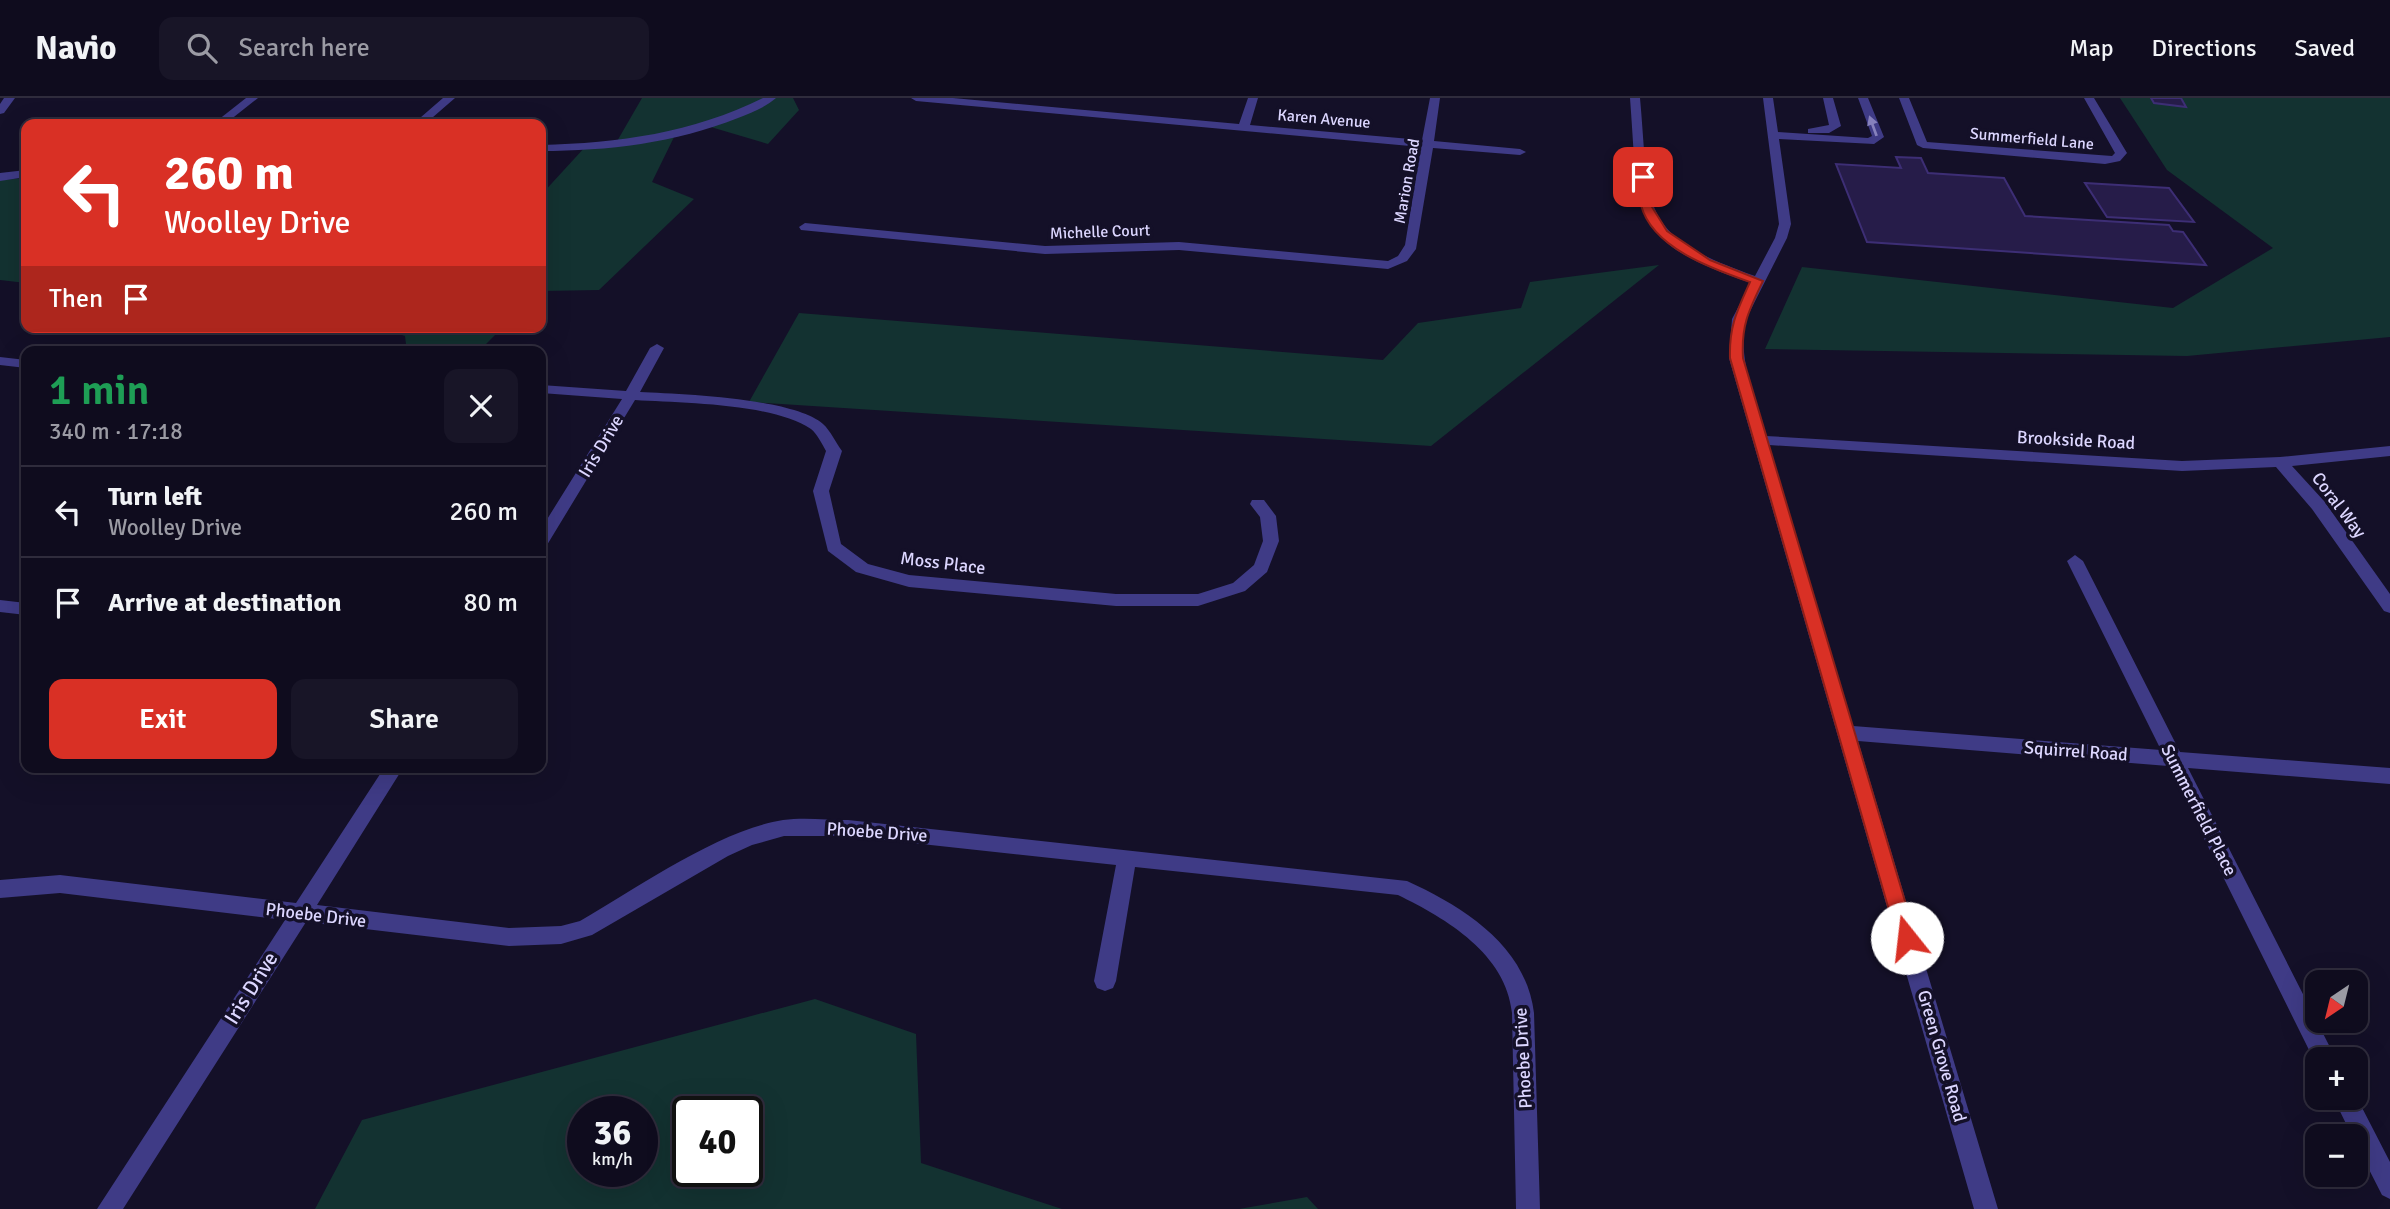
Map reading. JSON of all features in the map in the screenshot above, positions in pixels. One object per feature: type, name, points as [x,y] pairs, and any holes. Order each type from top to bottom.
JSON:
[{"type":"street","points":[[0,111],[10,98]]},
{"type":"street","points":[[225,119],[253,98]]},
{"type":"street","points":[[424,119],[450,98]]},
{"type":"street","points":[[546,148],[610,146],[654,139],[733,117],[771,98]]},
{"type":"street","name":"Karen Avenue","points":[[916,98],[1520,152]]},
{"type":"street","points":[[1244,127],[1253,98]]},
{"type":"street","name":"Marion Road","points":[[1396,263],[1408,255],[1411,245],[1435,98]]},
{"type":"street","points":[[1635,98],[1645,200],[1651,218],[1663,233],[1706,263],[1757,281]]},
{"type":"street","name":"Green Grove Road","points":[[1768,98],[1785,224],[1781,239],[1739,319],[1735,345],[1759,440],[1986,1209]]},
{"type":"street","points":[[1773,131],[1829,130],[1835,126],[1828,98]]},
{"type":"street","points":[[1773,131],[1870,142],[1878,137],[1863,98]]},
{"type":"street","name":"Summerfield Lane","points":[[1904,98],[1923,145],[2116,159],[2121,153],[2089,98]]},
{"type":"street","points":[[0,177],[21,175]]},
{"type":"street","name":"Michelle Court","points":[[805,227],[1045,250],[1179,246],[1360,264],[1396,263]]},
{"type":"street","name":"Iris Drive","points":[[546,533],[609,435],[657,348]]},
{"type":"street","points":[[0,361],[21,363]]},
{"type":"street","name":"Moss Place","points":[[546,389],[725,402],[790,414],[818,427],[834,451],[821,491],[834,547],[862,568],[909,581],[1116,600],[1198,600],[1239,587],[1261,568],[1271,541],[1268,516],[1258,504]]},
{"type":"street","name":"Brookside Road","points":[[1759,440],[2182,466],[2280,462],[2390,451]]},
{"type":"street","name":"Coral Way","points":[[2280,462],[2318,505],[2390,607]]},
{"type":"street","name":"Summerfield Place","points":[[2075,561],[2319,1047]]},
{"type":"street","points":[[0,606],[21,608]]},
{"type":"street","name":"Squirrel Road","points":[[1846,733],[2390,776]]},
{"type":"street","name":"Iris Drive","points":[[109,1209],[391,773]]},
{"type":"street","name":"Phoebe Drive","points":[[0,889],[60,884],[509,937],[561,935],[585,929],[609,917],[720,850],[748,838],[784,828],[848,828],[1400,887],[1430,900],[1472,931],[1501,960],[1518,986],[1523,1013],[1528,1209]]},
{"type":"street","points":[[1105,981],[1128,858]]},
{"type":"street","points":[[2351,1110],[2390,1187]]},
{"type":"green space","points":[[642,98],[793,98],[799,110],[768,144],[704,125],[676,133],[652,182],[694,199],[599,290],[546,291],[546,190],[586,146],[616,143]]},
{"type":"green space","points":[[2120,98],[2390,98],[2390,337],[2187,356],[1765,349],[1802,267],[2173,308],[2273,248],[2167,170]]},
{"type":"green space","points":[[21,178],[21,282],[0,280],[0,180]]},
{"type":"green space","points":[[1659,265],[1431,446],[749,402],[799,313],[1383,360],[1418,323],[1521,308],[1530,282]]},
{"type":"green space","points":[[396,333],[497,333],[484,346],[406,346],[405,336]]},
{"type":"green space","points":[[815,999],[916,1034],[921,1163],[1062,1209],[315,1209],[362,1120]]},
{"type":"green space","points":[[1307,1197],[1318,1209],[1239,1209]]},
{"type":"building","points":[[2151,98],[2181,98],[2186,107],[2154,103]]},
{"type":"building","points":[[1896,157],[1921,158],[1928,173],[2004,178],[2025,216],[2169,225],[2173,231],[2183,232],[2206,265],[1867,242],[1836,164],[1901,168]]},
{"type":"building","points":[[2085,183],[2169,188],[2194,222],[2107,217]]},
{"type":"route","points":[[1643,177],[1647,207],[1651,218],[1663,233],[1706,263],[1757,281],[1735,333],[1736,358],[1907,938]]}]
